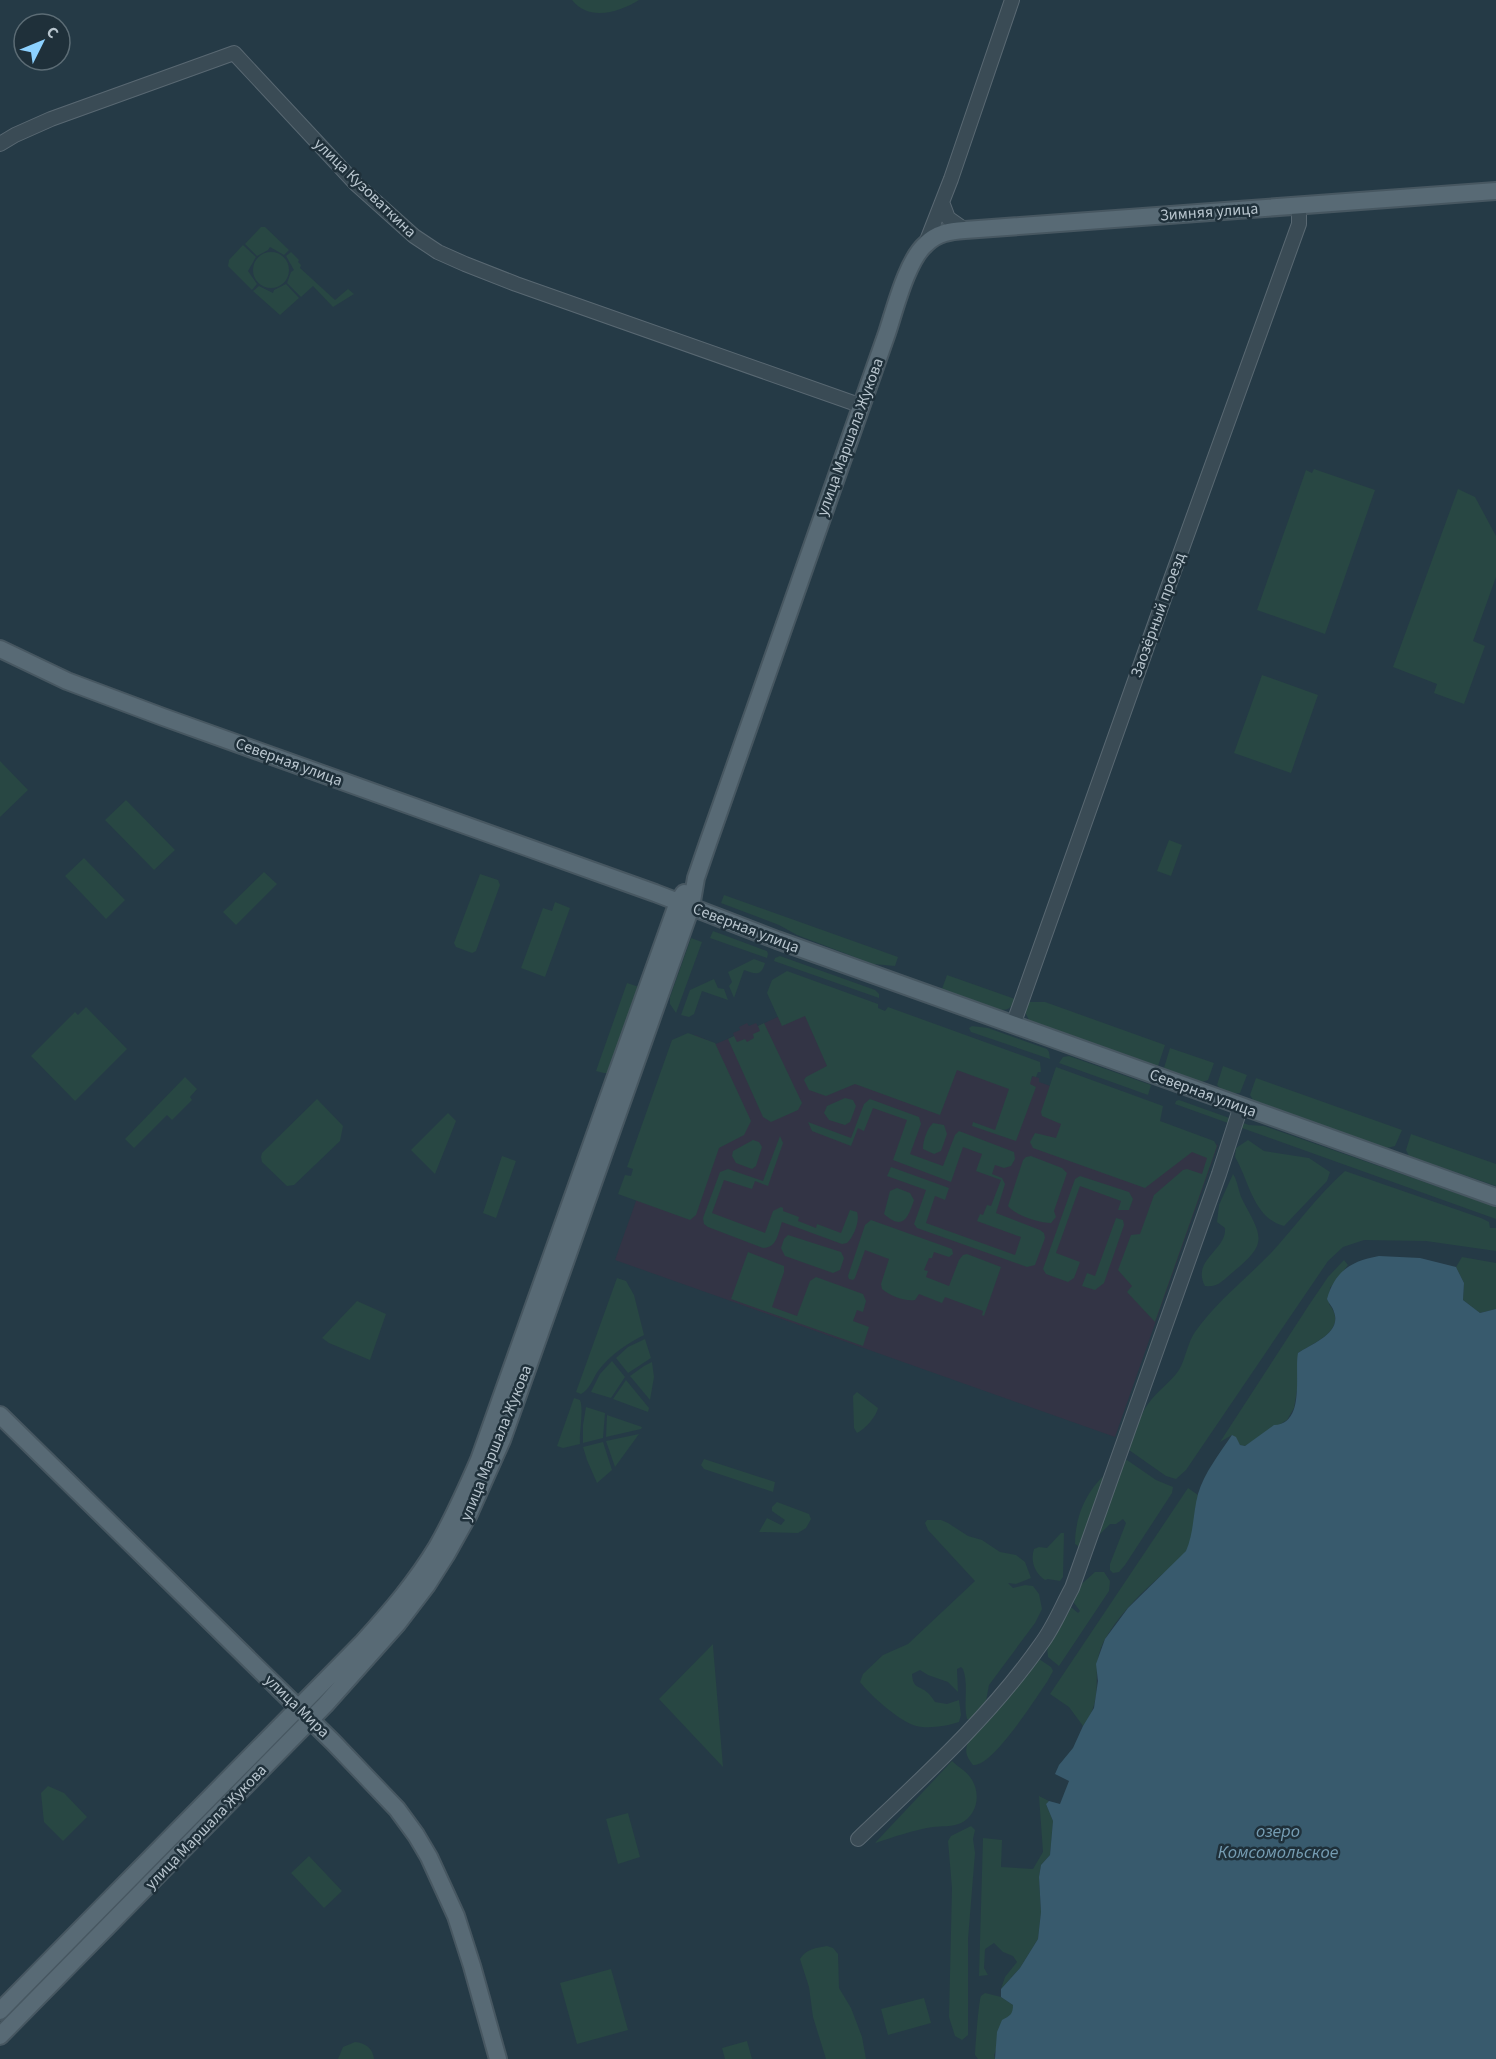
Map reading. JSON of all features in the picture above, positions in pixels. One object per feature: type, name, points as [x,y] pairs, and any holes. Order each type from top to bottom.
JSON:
[{"type":"main road","name":"Зимняя улица","points":[[926,243],[943,233],[964,230],[1496,191]]},
{"type":"main road","name":"улица Маршала Жукова","points":[[0,2036],[155,1879],[393,1619],[446,1556],[469,1515],[492,1463],[588,1199],[684,904],[696,878],[910,270],[926,243]]},
{"type":"main road","name":"Северная улица","points":[[0,649],[74,684],[684,904],[777,940],[1496,1197]]},
{"type":"main road","name":"улица Мира","points":[[0,1415],[305,1714],[397,1809],[416,1835],[441,1881],[464,1938],[498,2059]]},
{"type":"main road","name":"улица Маршала Жукова","points":[[0,2011],[142,1867],[305,1714]]},
{"type":"main road","points":[[142,1867],[155,1879]]},
{"type":"street","name":"улица Маршала Жукова","points":[[926,243],[1011,0]]},
{"type":"street","name":"улица Кузоваткина","points":[[0,144],[51,119],[234,53],[389,216],[432,248],[516,284],[862,406]]},
{"type":"street","points":[[942,202],[948,218],[964,230]]},
{"type":"street","name":"Заозёрный проезд","points":[[1013,1025],[1299,224],[1299,205]]},
{"type":"street","points":[[935,220],[964,230]]},
{"type":"street","points":[[858,1839],[925,1775],[1006,1691],[1043,1642],[1072,1588],[1241,1106]]},
{"type":"shaded area","points":[[793,994],[1031,1080],[1033,1076],[1039,1078],[1039,1082],[1218,1145],[1115,1437],[615,1260],[695,1035],[716,1044],[734,1036],[733,1033],[740,1030],[739,1027],[747,1023],[749,1026],[756,1023],[758,1026],[786,1013]]},
{"type":"green space","points":[[572,0],[639,0],[614,11],[596,13],[579,7]]},
{"type":"green space","points":[[261,227],[265,227],[289,250],[284,255],[270,247],[257,256],[245,244]]},
{"type":"green space","points":[[243,245],[256,257],[248,271],[257,284],[252,290],[228,266],[229,260]]},
{"type":"green space","points":[[271,252],[284,257],[289,270],[284,283],[271,288],[258,283],[253,270],[258,257]]},
{"type":"green space","points":[[291,252],[299,260],[300,268],[335,300],[348,289],[354,294],[333,307],[313,286],[301,297],[287,283],[294,270],[286,256]]},
{"type":"green space","points":[[286,284],[299,298],[280,315],[253,291],[259,286],[273,293],[274,290]]},
{"type":"green space","points":[[1314,469],[1375,490],[1325,634],[1257,610],[1306,470],[1312,473]]},
{"type":"green space","points":[[1458,489],[1475,497],[1496,536],[1496,577],[1473,641],[1485,646],[1464,704],[1434,693],[1437,684],[1393,667]]},
{"type":"green space","points":[[1262,675],[1318,695],[1291,773],[1234,753]]},
{"type":"green space","points":[[0,761],[28,790],[0,817]]},
{"type":"green space","points":[[126,800],[175,850],[154,870],[105,820]]},
{"type":"green space","points":[[1169,840],[1182,845],[1171,876],[1157,871]]},
{"type":"green space","points":[[84,858],[125,900],[106,919],[65,876]]},
{"type":"green space","points":[[264,872],[277,884],[236,925],[223,912]]},
{"type":"green space","points":[[480,874],[498,880],[500,885],[476,951],[472,953],[456,947],[454,943]]},
{"type":"green space","points":[[724,895],[898,957],[895,966],[873,964],[797,935],[779,925],[721,903]]},
{"type":"green space","points":[[555,902],[570,908],[545,977],[521,968],[543,908],[552,911]]},
{"type":"green space","points":[[713,931],[767,951],[767,958],[710,938]]},
{"type":"green space","points":[[691,938],[702,942],[676,1013],[670,1004],[670,997]]},
{"type":"green space","points":[[780,956],[875,990],[879,998],[774,961]]},
{"type":"green space","points":[[754,959],[765,963],[762,971],[751,973],[744,970],[734,998],[729,986],[732,982],[728,972]]},
{"type":"green space","points":[[787,971],[878,1004],[878,1008],[885,1011],[888,1007],[1040,1062],[1041,1072],[1038,1072],[1036,1077],[1032,1076],[1030,1084],[1036,1087],[1016,1141],[972,1126],[973,1122],[995,1130],[1009,1089],[957,1070],[940,1115],[855,1084],[826,1096],[809,1090],[804,1080],[806,1077],[827,1066],[805,1016],[782,1026],[767,993],[772,980]]},
{"type":"green space","points":[[947,975],[1015,999],[1010,1008],[1001,1010],[942,989]]},
{"type":"green space","points":[[714,979],[718,988],[724,989],[728,1000],[702,991],[694,1014],[689,1017],[681,1015],[690,990]]},
{"type":"green space","points":[[627,983],[639,987],[636,1006],[610,1073],[596,1071]]},
{"type":"green space","points":[[1029,1002],[1045,1002],[1165,1045],[1158,1066],[1029,1020],[1025,1012]]},
{"type":"green space","points":[[86,1007],[127,1049],[75,1101],[31,1056],[75,1012],[78,1015]]},
{"type":"green space","points":[[764,1023],[802,1103],[798,1110],[771,1122],[763,1117],[728,1039],[734,1036],[737,1042],[745,1039],[747,1042],[754,1038],[753,1034],[760,1031],[758,1026]]},
{"type":"green space","points":[[972,1026],[988,1028],[1047,1049],[1050,1059],[971,1032],[969,1028]]},
{"type":"green space","points":[[688,1033],[715,1043],[751,1121],[744,1135],[719,1148],[696,1215],[690,1220],[618,1194],[625,1175],[631,1176],[633,1169],[627,1167],[672,1040]]},
{"type":"green space","points":[[1170,1048],[1214,1063],[1208,1080],[1202,1082],[1164,1068]]},
{"type":"green space","points":[[1069,1056],[1151,1085],[1148,1095],[1059,1063],[1063,1057]]},
{"type":"green space","points":[[1223,1066],[1247,1075],[1240,1093],[1227,1092],[1217,1085]]},
{"type":"green space","points":[[1056,1067],[1163,1106],[1160,1121],[1214,1141],[1217,1146],[1155,1322],[1127,1292],[1132,1286],[1118,1270],[1131,1235],[1140,1234],[1154,1195],[1183,1170],[1187,1169],[1202,1174],[1207,1158],[1192,1152],[1145,1188],[1033,1148],[1030,1142],[1035,1133],[1056,1138],[1061,1124],[1042,1116],[1041,1112]]},
{"type":"green space","points":[[185,1077],[197,1089],[190,1097],[192,1100],[172,1120],[167,1115],[134,1148],[125,1139]]},
{"type":"green space","points":[[1256,1078],[1402,1130],[1395,1146],[1387,1148],[1253,1100],[1250,1095]]},
{"type":"green space","points":[[845,1098],[853,1100],[856,1106],[850,1122],[845,1125],[829,1120],[824,1113],[827,1106]]},
{"type":"green space","points":[[317,1099],[343,1126],[340,1141],[294,1185],[287,1186],[262,1162],[262,1153]]},
{"type":"green space","points":[[870,1099],[919,1117],[921,1124],[910,1154],[943,1166],[955,1135],[959,1131],[1014,1152],[1015,1159],[1011,1166],[1004,1168],[995,1165],[992,1174],[1002,1178],[1005,1184],[996,1213],[1044,1233],[1045,1238],[1035,1265],[1027,1267],[917,1228],[914,1224],[926,1190],[887,1176],[891,1167],[949,1188],[945,1200],[935,1196],[926,1223],[1015,1255],[1021,1237],[977,1221],[980,1214],[983,1215],[987,1205],[991,1206],[1001,1180],[976,1171],[982,1154],[963,1147],[951,1182],[893,1160],[907,1120],[873,1108],[864,1131],[858,1128],[851,1146],[812,1131],[808,1122],[851,1138],[864,1104]]},
{"type":"green space","points":[[1179,1100],[1249,1125],[1264,1126],[1496,1207],[1496,1219],[1175,1104]]},
{"type":"green space","points":[[448,1113],[456,1121],[435,1174],[411,1150]]},
{"type":"green space","points":[[933,1123],[944,1125],[947,1134],[941,1151],[934,1154],[923,1149],[926,1135]]},
{"type":"green space","points":[[1411,1134],[1496,1164],[1496,1186],[1409,1156],[1406,1150]]},
{"type":"green space","points":[[780,1136],[783,1143],[768,1186],[755,1181],[752,1189],[724,1180],[712,1213],[765,1233],[773,1211],[781,1207],[783,1211],[799,1217],[798,1221],[816,1228],[817,1224],[841,1233],[850,1210],[857,1212],[858,1220],[847,1243],[842,1244],[782,1222],[774,1243],[763,1248],[704,1224],[703,1218],[720,1172],[728,1169],[763,1181]]},
{"type":"green space","points":[[753,1140],[759,1142],[762,1147],[756,1166],[752,1169],[736,1163],[732,1156],[733,1151]]},
{"type":"green space","points":[[1248,1140],[1264,1151],[1309,1158],[1330,1172],[1327,1181],[1284,1226],[1274,1222],[1259,1207],[1235,1157],[1236,1148]]},
{"type":"green space","points":[[502,1156],[516,1161],[496,1218],[483,1213]]},
{"type":"green space","points":[[1031,1156],[1062,1168],[1067,1173],[1054,1211],[1056,1217],[1051,1223],[1028,1218],[1008,1206],[1023,1160]]},
{"type":"green space","points":[[1345,1171],[1489,1222],[1490,1228],[1496,1228],[1496,1251],[1426,1241],[1364,1240],[1343,1247],[1328,1261],[1186,1470],[1176,1479],[1166,1476],[1129,1450],[1145,1408],[1179,1370],[1192,1337],[1203,1321],[1271,1253]]},
{"type":"green space","points":[[1233,1174],[1257,1231],[1257,1246],[1245,1262],[1217,1285],[1205,1286],[1202,1269],[1224,1236],[1225,1228],[1217,1222],[1219,1205]]},
{"type":"green space","points":[[1080,1176],[1129,1192],[1133,1199],[1129,1210],[1118,1210],[1121,1201],[1080,1186],[1056,1253],[1080,1262],[1074,1278],[1068,1282],[1046,1274],[1043,1269],[1075,1179]]},
{"type":"green space","points":[[897,1188],[910,1193],[914,1200],[907,1217],[900,1222],[884,1214],[890,1191]]},
{"type":"green space","points":[[1116,1218],[1123,1220],[1124,1225],[1104,1283],[1095,1290],[1082,1286],[1087,1273],[1095,1276]]},
{"type":"green space","points":[[871,1220],[952,1249],[953,1254],[949,1257],[934,1252],[924,1270],[928,1271],[926,1277],[949,1286],[963,1255],[967,1254],[1001,1267],[984,1316],[983,1311],[945,1297],[942,1303],[919,1294],[915,1300],[911,1300],[889,1294],[882,1289],[881,1284],[889,1259],[865,1250],[855,1278],[849,1279],[848,1276],[865,1225]]},
{"type":"green space","points":[[788,1235],[841,1252],[844,1258],[840,1270],[833,1273],[785,1256],[781,1248]]},
{"type":"green space","points":[[748,1252],[784,1266],[772,1307],[797,1316],[810,1281],[816,1277],[863,1294],[866,1301],[863,1312],[857,1310],[853,1321],[869,1327],[863,1346],[731,1299]]},
{"type":"green space","points":[[1462,1257],[1496,1263],[1496,1309],[1480,1313],[1463,1300],[1464,1283],[1456,1267]]},
{"type":"green space","points":[[1344,1260],[1348,1265],[1330,1288],[1329,1304],[1335,1321],[1333,1328],[1321,1339],[1298,1353],[1298,1384],[1294,1408],[1287,1420],[1245,1446],[1240,1445],[1232,1435],[1220,1442],[1328,1277]]},
{"type":"green space","points":[[617,1278],[626,1281],[634,1295],[644,1335],[613,1355],[581,1394],[576,1392]]},
{"type":"green space","points":[[357,1301],[386,1314],[370,1360],[322,1338]]},
{"type":"green space","points":[[645,1339],[651,1358],[628,1373],[616,1358],[628,1347]]},
{"type":"green space","points":[[612,1361],[625,1377],[611,1398],[591,1392],[600,1374]]},
{"type":"green space","points":[[652,1362],[654,1377],[650,1400],[630,1376]]},
{"type":"green space","points":[[626,1380],[649,1408],[648,1412],[613,1399]]},
{"type":"green space","points":[[857,1392],[878,1408],[870,1422],[857,1433],[854,1428],[853,1396]]},
{"type":"green space","points":[[574,1398],[580,1400],[581,1404],[580,1444],[563,1448],[557,1446]]},
{"type":"green space","points":[[586,1407],[605,1413],[603,1438],[583,1443],[583,1425]]},
{"type":"green space","points":[[607,1415],[642,1427],[606,1437]]},
{"type":"green space","points":[[639,1434],[615,1467],[606,1441]]},
{"type":"green space","points":[[603,1442],[612,1470],[597,1483],[583,1447]]},
{"type":"green space","points":[[704,1459],[775,1482],[773,1492],[704,1469],[701,1465]]},
{"type":"green space","points":[[1127,1460],[1156,1480],[1173,1487],[1172,1493],[1125,1565],[1119,1572],[1113,1573],[1110,1570],[1110,1564],[1126,1523],[1123,1519],[1116,1524],[1110,1524],[1100,1534],[1093,1535],[1083,1549],[1075,1544],[1076,1531],[1083,1506],[1096,1484],[1115,1466]]},
{"type":"green space","points":[[1188,1488],[1198,1495],[1193,1530],[1187,1550],[1177,1562],[1149,1586],[1108,1634],[1097,1664],[1094,1704],[1083,1726],[1069,1707],[1050,1694]]},
{"type":"green space","points":[[777,1502],[809,1514],[811,1519],[806,1528],[798,1533],[759,1532],[767,1518],[781,1525],[785,1520],[772,1511],[772,1507]]},
{"type":"green space","points":[[927,1520],[941,1520],[968,1536],[982,1540],[1000,1552],[1016,1555],[1025,1562],[1031,1578],[1016,1584],[1008,1583],[1013,1588],[1033,1586],[1039,1594],[1042,1609],[1035,1623],[989,1685],[985,1706],[971,1719],[967,1719],[966,1681],[961,1667],[957,1669],[958,1692],[948,1682],[920,1670],[912,1674],[915,1685],[928,1693],[935,1702],[947,1704],[959,1700],[961,1715],[959,1722],[927,1727],[916,1726],[894,1714],[860,1682],[863,1674],[883,1655],[908,1644],[975,1581],[928,1530],[925,1523]]},
{"type":"green space","points":[[1061,1533],[1064,1533],[1063,1577],[1060,1581],[1045,1580],[1034,1566],[1034,1549],[1047,1548]]},
{"type":"green space","points":[[1095,1572],[1104,1572],[1110,1581],[1109,1591],[1059,1666],[1048,1657],[1047,1646],[1066,1603],[1078,1613],[1080,1611],[1074,1603],[1076,1589]]},
{"type":"green space","points":[[713,1644],[713,1646],[723,1767],[659,1699]]},
{"type":"green space","points":[[1039,1659],[1053,1671],[1047,1682],[1002,1745],[981,1763],[973,1765],[966,1753],[969,1740],[1028,1661]]},
{"type":"green space","points":[[952,1761],[968,1774],[975,1786],[977,1798],[971,1815],[958,1824],[918,1830],[875,1843]]},
{"type":"green space","points":[[48,1786],[64,1793],[87,1817],[63,1841],[44,1822],[41,1793]]},
{"type":"green space","points":[[1039,1796],[1049,1801],[1046,1804],[1053,1821],[1050,1855],[1041,1865],[1039,1877],[1041,1912],[1038,1939],[1020,1968],[1001,1989],[1005,1977],[1017,1962],[1013,1956],[1003,1952],[994,1943],[985,1949],[984,1968],[988,1975],[979,1976],[983,1838],[1002,1840],[1001,1867],[1033,1869],[1043,1852]]},
{"type":"green space","points":[[628,1813],[640,1857],[618,1864],[606,1819]]},
{"type":"green space","points":[[971,1826],[975,1830],[973,1839],[975,1853],[968,1939],[968,2035],[962,2040],[955,2036],[949,2017],[952,1888],[948,1841],[951,1836]]},
{"type":"green space","points":[[309,1856],[342,1891],[324,1908],[291,1873]]},
{"type":"green space","points":[[827,1946],[833,1948],[838,1954],[839,1988],[851,2008],[862,2037],[866,2059],[826,2059],[813,2017],[809,1987],[800,1959],[808,1951]]},
{"type":"green space","points":[[611,1969],[628,2030],[577,2044],[560,1983]]},
{"type":"green space","points":[[985,1993],[1001,1997],[1013,2005],[1013,2012],[994,2055],[995,2059],[978,2059],[975,2055],[980,1999]]},
{"type":"green space","points":[[924,1998],[931,2023],[888,2035],[881,2009]]},
{"type":"green space","points":[[747,2041],[752,2059],[725,2059],[722,2048]]},
{"type":"green space","points":[[355,2042],[368,2047],[374,2059],[338,2059],[343,2047]]},
{"type":"water","name":"озеро Комсомольское","points":[[1379,1256],[1420,1258],[1456,1267],[1464,1283],[1463,1300],[1480,1313],[1496,1309],[1496,2059],[995,2059],[997,2032],[1002,2020],[1010,2014],[1013,2008],[1013,2005],[1001,1997],[1001,1989],[1020,1968],[1038,1939],[1041,1912],[1039,1877],[1041,1865],[1050,1855],[1053,1821],[1046,1804],[1049,1801],[1060,1804],[1069,1781],[1055,1774],[1059,1765],[1073,1748],[1094,1708],[1098,1681],[1096,1664],[1105,1639],[1128,1608],[1186,1551],[1191,1537],[1196,1501],[1204,1478],[1232,1435],[1236,1437],[1240,1445],[1245,1446],[1291,1416],[1295,1407],[1298,1353],[1318,1342],[1334,1326],[1334,1312],[1327,1299],[1330,1289],[1340,1274],[1352,1264]]}]
